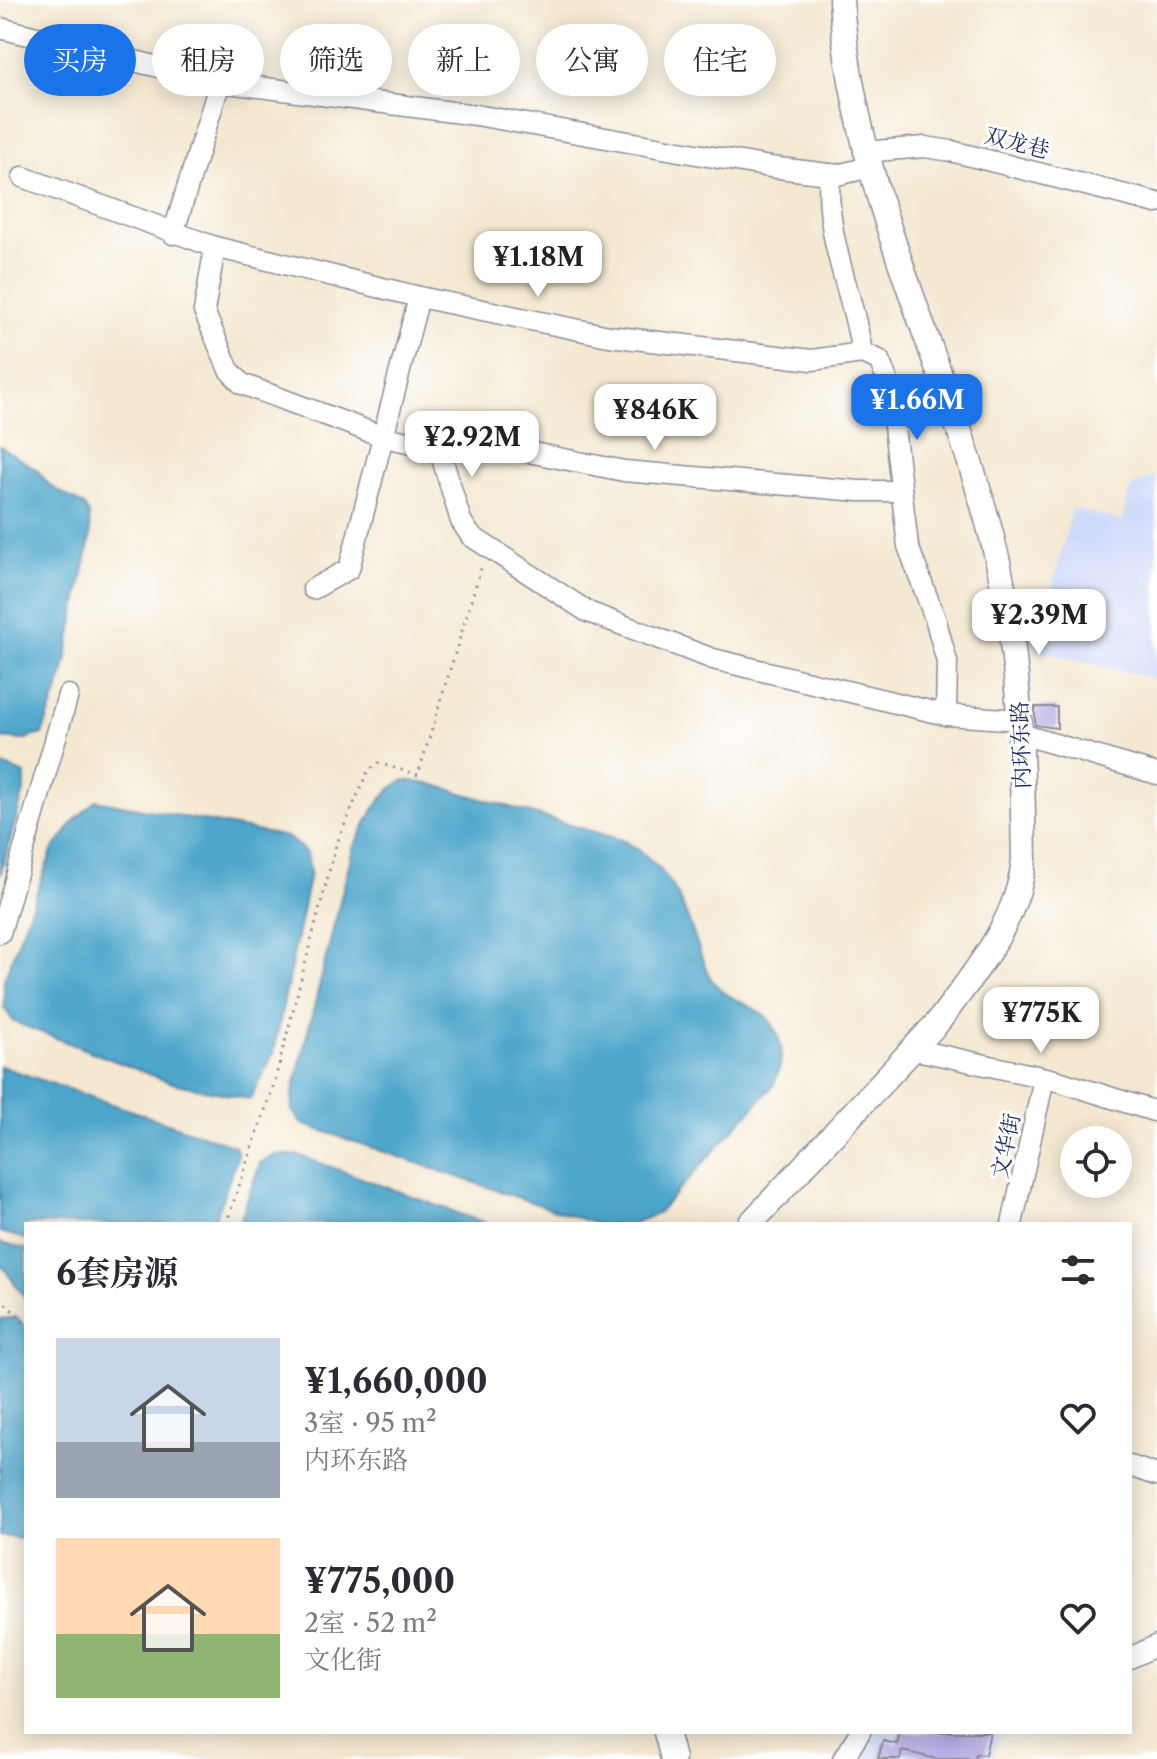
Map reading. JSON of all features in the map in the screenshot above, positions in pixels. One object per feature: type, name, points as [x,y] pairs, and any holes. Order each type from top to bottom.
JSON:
[{"type":"street","name":"内环东路","points":[[752,1222],[912,1049],[964,987],[1018,896],[1024,859],[1021,727],[1014,650],[992,537],[960,429],[867,160],[845,49],[841,0]]},
{"type":"street","name":"双龙巷","points":[[0,28],[152,65]]},
{"type":"street","name":"双龙巷","points":[[264,88],[476,115],[770,167],[830,174],[867,160],[925,147],[1157,203]]},
{"type":"street","points":[[173,234],[216,96]]},
{"type":"street","points":[[830,174],[827,201],[837,260],[862,353]]},
{"type":"street","points":[[23,177],[215,247],[419,297],[609,336],[812,360],[862,353],[879,360],[889,384],[913,567],[944,642],[947,662],[946,715]]},
{"type":"street","points":[[215,247],[204,311],[229,370],[242,384],[384,437],[423,445],[441,455],[461,521],[471,536],[588,612],[713,659],[946,715],[1021,727],[1157,774]]},
{"type":"street","points":[[313,589],[349,569],[419,297]]},
{"type":"street","points":[[441,455],[449,442],[468,440],[624,471],[859,491],[901,491]]},
{"type":"street","points":[[0,933],[68,695]]},
{"type":"street","points":[[912,1049],[1044,1078],[1157,1112]]},
{"type":"street","name":"文华街","points":[[1012,1222],[1044,1078]]},
{"type":"street","points":[[1132,1467],[1157,1475]]},
{"type":"street","points":[[1132,1657],[1157,1645]]},
{"type":"street","points":[[667,1734],[673,1759]]},
{"type":"street","points":[[843,1759],[859,1734]]},
{"type":"path","points":[[227,1222],[274,1084],[336,845],[368,771],[378,763],[418,775],[487,549]]},
{"type":"path","points":[[0,1298],[24,1322]]},
{"type":"shaded area","points":[[1157,475],[1157,679],[1039,651],[1043,622],[1072,508],[1122,521],[1131,487]]},
{"type":"shaded area","points":[[875,1734],[1001,1734],[991,1759],[860,1759]]},
{"type":"water","points":[[0,446],[37,470],[50,486],[83,505],[89,514],[90,538],[63,676],[42,734],[22,740],[0,738]]},
{"type":"water","points":[[0,764],[25,774],[25,787],[0,876]]},
{"type":"water","points":[[405,780],[435,785],[625,841],[653,862],[672,885],[715,984],[763,1014],[774,1027],[781,1056],[773,1086],[657,1214],[636,1222],[590,1222],[302,1124],[292,1111],[292,1096],[353,848],[368,819],[396,785]]},
{"type":"water","points":[[96,800],[287,837],[307,853],[310,873],[273,1055],[250,1099],[172,1083],[14,1022],[4,1008],[4,980],[52,851],[75,820]]},
{"type":"water","points":[[0,1066],[235,1146],[238,1155],[214,1222],[24,1222],[24,1238],[0,1232]]},
{"type":"water","points":[[275,1155],[298,1155],[482,1222],[240,1222],[260,1163]]},
{"type":"water","points":[[0,1243],[24,1249],[24,1296],[0,1263]]},
{"type":"water","points":[[17,1317],[24,1326],[22,1538],[0,1536],[0,1319]]},
{"type":"building","points":[[1035,707],[1057,707],[1057,728],[1035,725]]},
{"type":"building","points":[[900,1734],[990,1734],[985,1755],[976,1754],[975,1759],[937,1759],[902,1751],[900,1759],[878,1759],[883,1741],[897,1744]]}]
